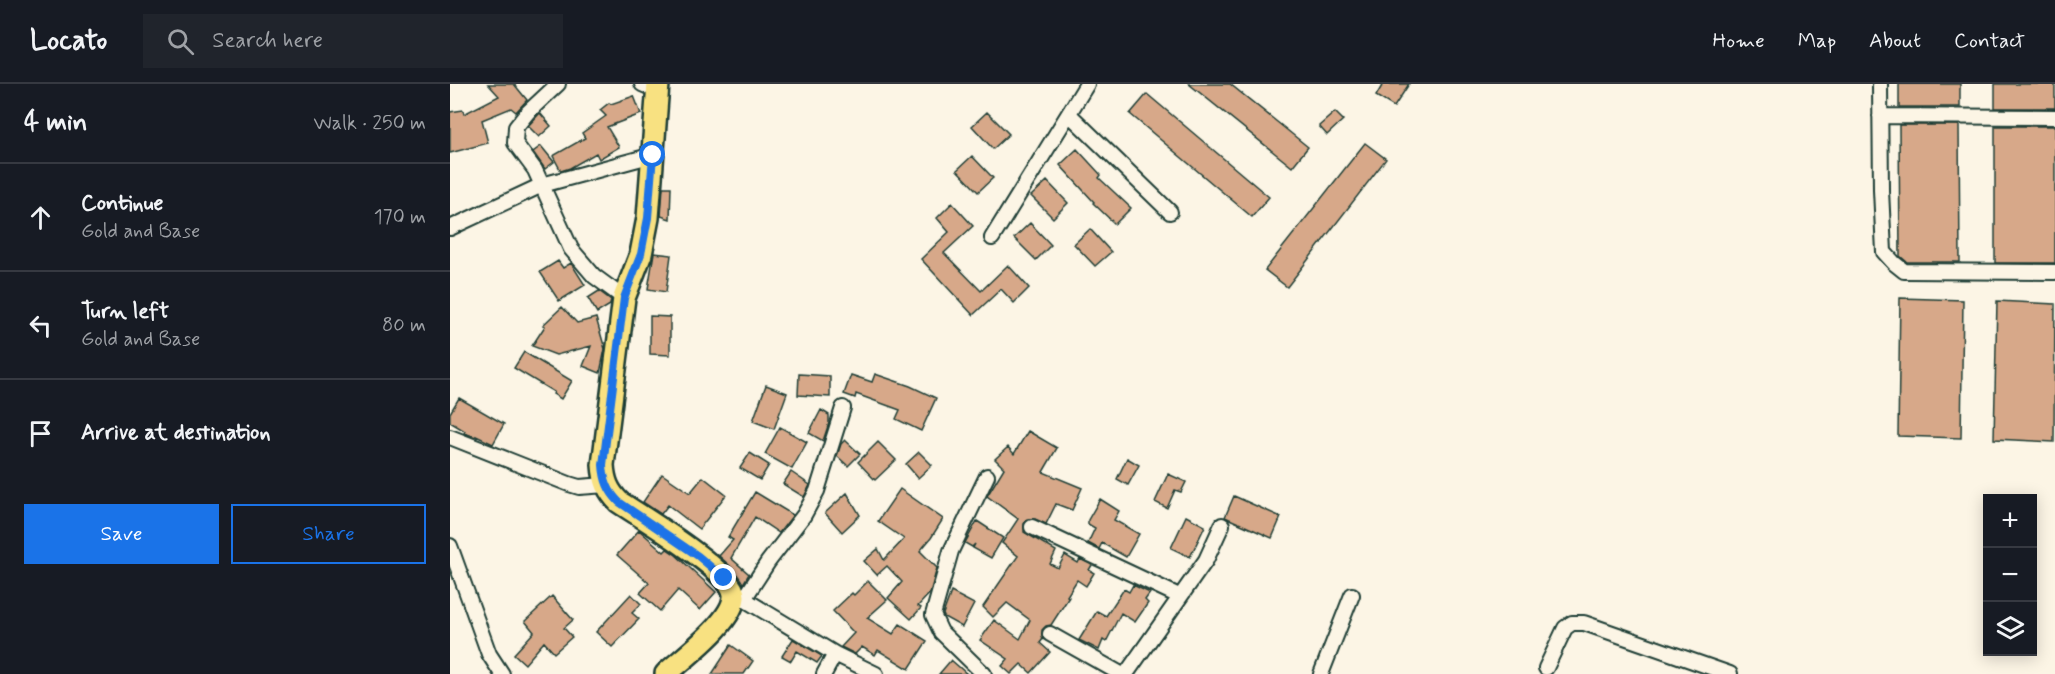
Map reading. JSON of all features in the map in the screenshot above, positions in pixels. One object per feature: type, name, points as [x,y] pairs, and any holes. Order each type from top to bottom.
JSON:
[{"type":"main road","points":[[653,86],[653,155],[648,218],[641,254],[624,298],[603,465],[606,485],[619,502],[698,556],[724,578],[739,598],[719,627],[666,674]]},
{"type":"street","points":[[558,84],[528,112],[516,128],[515,143],[542,185],[571,249],[594,276],[624,298]]},
{"type":"street","points":[[992,238],[1087,84]]},
{"type":"street","points":[[1880,84],[1884,252],[1894,263],[1904,271],[2055,272]]},
{"type":"street","points":[[1069,114],[1170,212]]},
{"type":"street","points":[[1880,116],[2055,117]]},
{"type":"street","points":[[450,228],[542,185],[653,155]]},
{"type":"street","points":[[843,408],[817,490],[804,515],[739,598],[835,654],[876,674]]},
{"type":"street","points":[[450,437],[569,484],[579,487],[606,485]]},
{"type":"street","points":[[984,674],[941,632],[933,615],[951,551],[987,476]]},
{"type":"street","points":[[1126,674],[1206,560],[1222,525]]},
{"type":"street","points":[[1032,527],[1179,596]]},
{"type":"street","points":[[450,546],[489,654],[502,674]]},
{"type":"street","points":[[1321,674],[1352,595]]},
{"type":"street","points":[[1546,668],[1565,628],[1572,623],[1584,623],[1730,674]]},
{"type":"street","points":[[1050,634],[1121,674]]},
{"type":"street","points":[[824,674],[835,654]]},
{"type":"building","points":[[488,84],[514,84],[527,100],[516,112],[511,108],[482,120],[488,143],[450,153],[450,112],[463,110],[464,114],[499,96]]},
{"type":"building","points":[[1189,84],[1230,84],[1308,147],[1292,167]]},
{"type":"building","points":[[1383,84],[1409,84],[1394,107],[1376,96]]},
{"type":"building","points":[[1899,84],[1960,84],[1960,107],[1899,107]]},
{"type":"building","points":[[1995,84],[2055,84],[2055,108],[1995,108]]},
{"type":"building","points":[[1147,94],[1269,197],[1252,217],[1130,114]]},
{"type":"building","points":[[634,96],[641,114],[607,127],[619,147],[599,159],[596,153],[561,171],[553,156],[585,138],[582,133],[606,116],[600,110],[609,103]]},
{"type":"building","points":[[987,112],[1009,134],[993,149],[972,126]]},
{"type":"building","points":[[1335,112],[1343,120],[1327,135],[1319,126]]},
{"type":"building","points":[[540,113],[551,126],[539,137],[528,126]]},
{"type":"building","points":[[1899,125],[1959,125],[1960,262],[1907,262],[1900,256]]},
{"type":"building","points":[[1995,126],[2055,126],[2055,263],[1995,263]]},
{"type":"building","points":[[1365,143],[1386,159],[1287,287],[1265,270]]},
{"type":"building","points":[[541,146],[554,162],[545,169],[533,152]]},
{"type":"building","points":[[1077,149],[1101,175],[1099,178],[1131,208],[1115,224],[1060,165]]},
{"type":"building","points":[[972,156],[993,178],[978,192],[957,170]]},
{"type":"building","points":[[1047,181],[1068,203],[1053,218],[1031,196]]},
{"type":"building","points":[[663,187],[671,187],[670,219],[661,216]]},
{"type":"building","points":[[952,203],[973,226],[944,253],[981,291],[1008,265],[1029,288],[1014,303],[1001,289],[973,315],[921,259],[949,232],[937,218]]},
{"type":"building","points":[[1030,223],[1051,245],[1036,260],[1014,238]]},
{"type":"building","points":[[1090,229],[1111,252],[1095,266],[1074,244]]},
{"type":"building","points":[[654,253],[671,255],[666,292],[648,289]]},
{"type":"building","points":[[558,261],[563,268],[571,263],[585,285],[559,301],[540,272]]},
{"type":"building","points":[[599,291],[611,300],[610,305],[597,313],[588,298]]},
{"type":"building","points":[[1900,298],[1963,300],[1961,438],[1898,436]]},
{"type":"building","points":[[1997,301],[2055,304],[2054,442],[1994,439]]},
{"type":"building","points":[[562,307],[577,323],[596,318],[605,349],[600,373],[583,366],[591,346],[556,355],[532,346],[545,326],[543,325]]},
{"type":"building","points":[[650,316],[670,317],[670,355],[650,354]]},
{"type":"building","points":[[524,352],[572,381],[561,399],[553,394],[554,392],[514,368]]},
{"type":"building","points":[[799,374],[830,376],[830,397],[798,395]]},
{"type":"building","points":[[875,374],[936,398],[921,431],[896,419],[900,410],[856,394],[855,398],[844,394],[851,375],[872,382]]},
{"type":"building","points":[[766,385],[787,393],[774,429],[753,421]]},
{"type":"building","points":[[459,398],[504,424],[493,444],[464,433],[465,431],[450,422],[450,413]]},
{"type":"building","points":[[821,410],[829,415],[823,441],[809,433]]},
{"type":"building","points":[[780,427],[807,442],[792,469],[765,454]]},
{"type":"building","points":[[1028,431],[1057,448],[1043,472],[1082,488],[1072,510],[1056,504],[1046,524],[1035,519],[1027,519],[1024,532],[1056,551],[1050,564],[1058,568],[1065,555],[1078,563],[1080,559],[1092,565],[1089,570],[1094,573],[1086,586],[1077,580],[1051,625],[1042,630],[1043,639],[1040,643],[1050,652],[1031,673],[1021,664],[1011,674],[1002,666],[1008,659],[980,640],[994,620],[1020,639],[1030,620],[1007,603],[993,617],[983,607],[1018,556],[1002,543],[1018,519],[987,496],[1004,468],[995,459],[1008,447],[1014,454]]},
{"type":"building","points":[[845,440],[860,454],[848,466],[837,456]]},
{"type":"building","points":[[878,442],[896,460],[875,480],[858,462]]},
{"type":"building","points":[[919,452],[932,465],[918,478],[906,464]]},
{"type":"building","points":[[750,453],[769,465],[760,480],[740,468]]},
{"type":"building","points":[[1127,458],[1139,465],[1128,485],[1117,479]]},
{"type":"building","points":[[791,472],[810,485],[804,497],[783,484]]},
{"type":"building","points":[[662,474],[690,493],[703,477],[726,495],[699,529],[668,505],[661,514],[643,502]]},
{"type":"building","points":[[1168,474],[1186,482],[1181,492],[1175,490],[1167,508],[1155,502]]},
{"type":"building","points":[[900,489],[943,519],[920,551],[937,568],[930,593],[918,606],[921,608],[911,619],[888,598],[902,582],[887,566],[877,575],[864,561],[878,549],[884,560],[904,539],[878,521]]},
{"type":"building","points":[[755,492],[793,515],[779,533],[755,517],[731,558],[749,574],[743,584],[719,556],[733,540],[728,537]]},
{"type":"building","points":[[847,493],[860,515],[842,532],[825,513]]},
{"type":"building","points":[[1234,496],[1281,517],[1272,538],[1225,517]]},
{"type":"building","points":[[1100,499],[1119,511],[1114,520],[1139,534],[1126,557],[1102,543],[1099,549],[1088,543],[1095,528],[1088,524],[1088,520]]},
{"type":"building","points":[[1186,516],[1205,526],[1190,557],[1171,548]]},
{"type":"building","points":[[977,521],[1003,538],[991,558],[973,548],[975,544],[972,547],[965,543]]},
{"type":"building","points":[[639,530],[664,552],[667,549],[676,555],[716,592],[700,610],[678,590],[660,611],[640,593],[649,583],[617,555]]},
{"type":"building","points":[[868,581],[887,600],[867,618],[893,634],[900,624],[927,641],[909,669],[878,650],[875,655],[862,647],[855,654],[841,647],[854,633],[833,611]]},
{"type":"building","points":[[1133,585],[1150,593],[1145,600],[1148,603],[1135,622],[1121,613],[1106,642],[1103,640],[1099,650],[1079,640],[1097,611],[1106,616],[1124,589],[1129,592]]},
{"type":"building","points":[[951,592],[974,604],[962,627],[944,617],[943,614]]},
{"type":"building","points":[[631,594],[641,604],[632,613],[639,619],[612,647],[596,632]]},
{"type":"building","points":[[552,596],[573,620],[564,628],[572,637],[554,653],[544,642],[525,664],[514,654],[534,632],[525,621]]},
{"type":"building","points":[[793,639],[822,656],[817,663],[797,651],[791,661],[782,656]]},
{"type":"building","points":[[731,645],[753,661],[744,674],[712,674]]},
{"type":"building","points":[[951,660],[967,674],[939,674]]},
{"type":"route","points":[[653,155],[648,218],[641,254],[624,298],[603,465],[604,476],[611,494],[619,502],[669,534],[724,578]]}]
